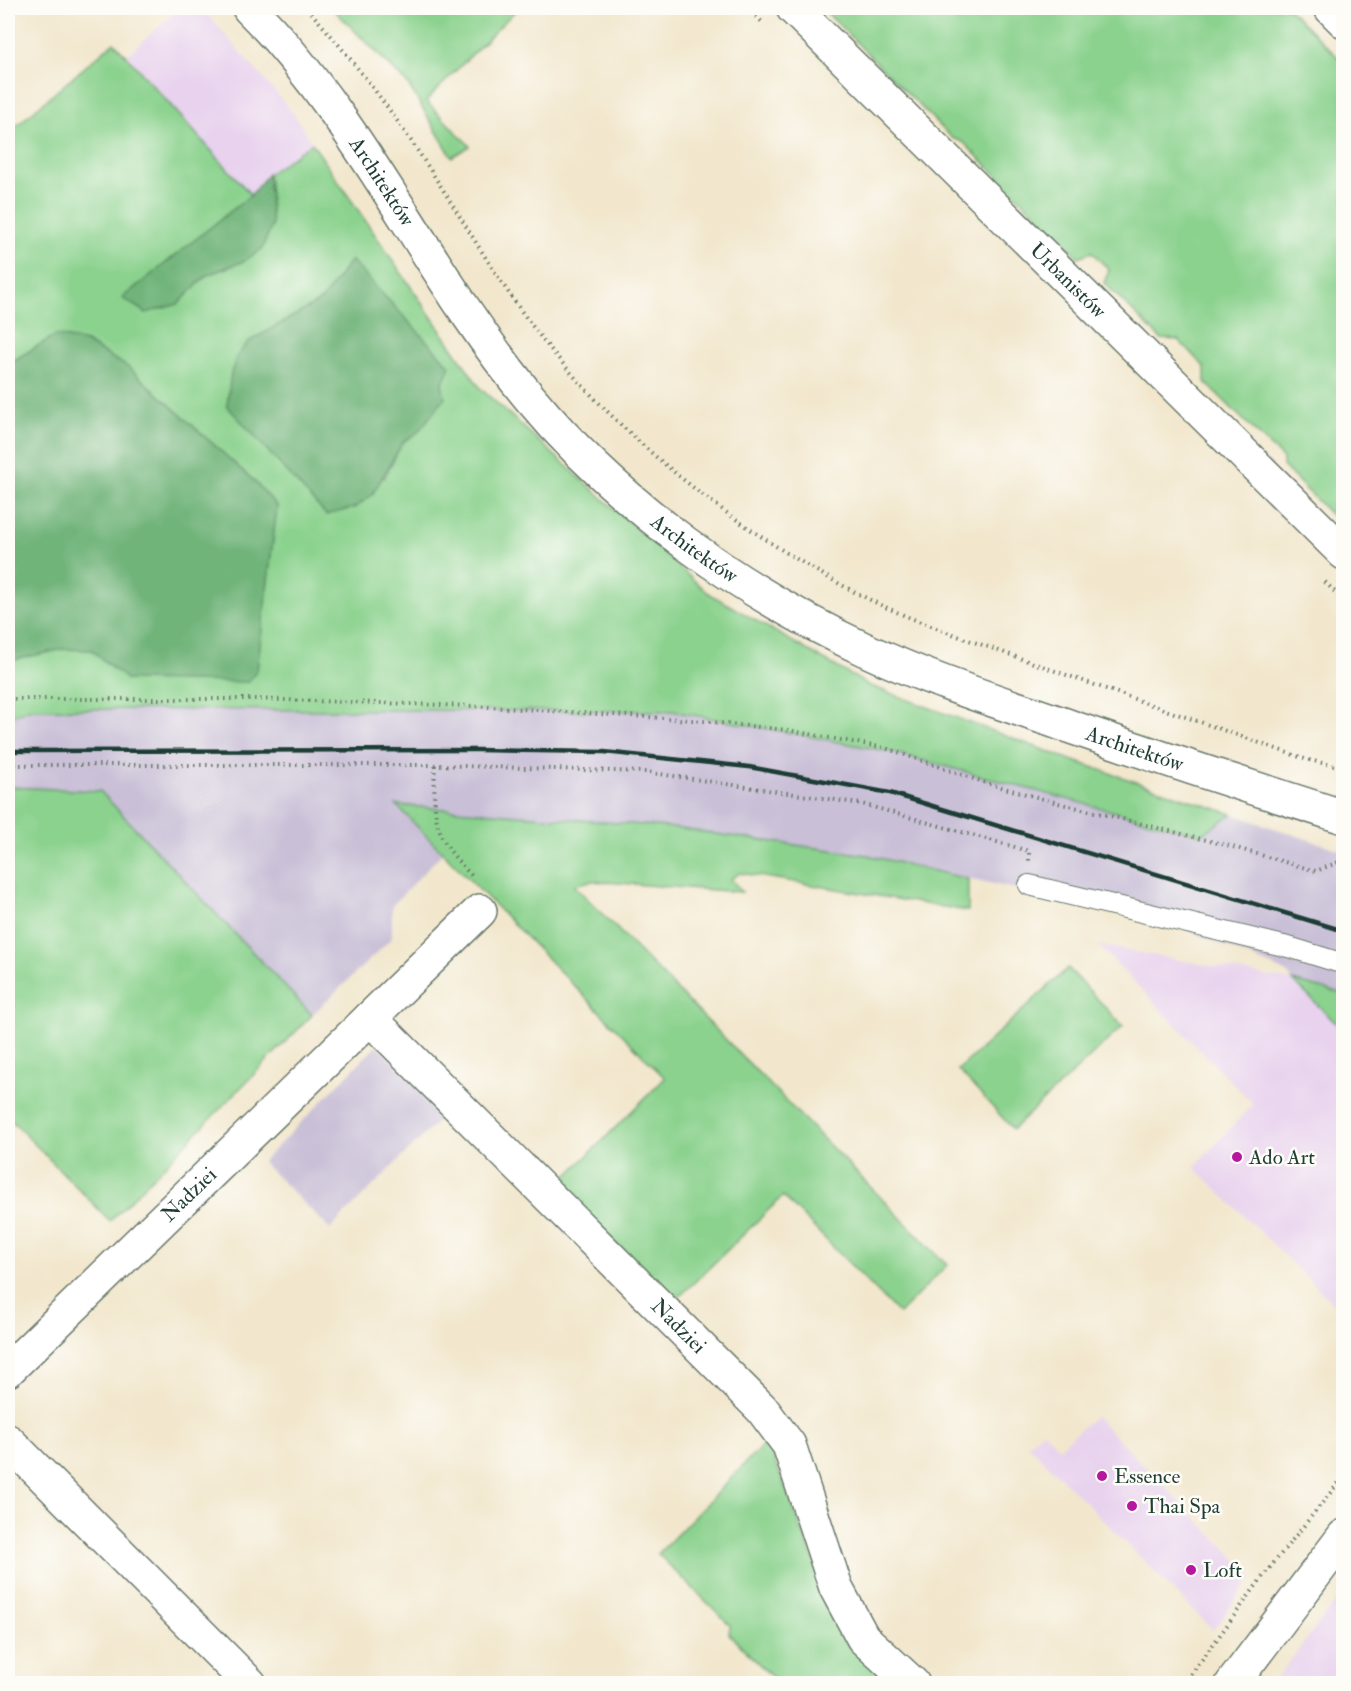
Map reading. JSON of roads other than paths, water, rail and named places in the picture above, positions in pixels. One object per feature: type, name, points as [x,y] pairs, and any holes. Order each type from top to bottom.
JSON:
[{"type":"street","name":"Architektów","points":[[249,8],[284,46],[345,125],[482,338],[532,400],[604,475],[696,551],[824,629],[871,652],[991,699],[1203,772],[1344,817]]},
{"type":"street","name":"Urbanistów","points":[[792,8],[1344,552]]},
{"type":"street","name":"Nadziei","points":[[8,1370],[369,1018],[479,897]]},
{"type":"street","name":"Nadziei","points":[[369,1018],[762,1409],[789,1445],[836,1588],[863,1638],[913,1683]]},
{"type":"street","points":[[8,1441],[250,1683]]},
{"type":"street","points":[[1232,1683],[1344,1536]]},
{"type":"lane","points":[[1029,885],[1292,948],[1344,964]]},
{"type":"railway","points":[[8,751],[604,752],[749,767],[890,793],[1344,931]]},
{"type":"place","name":"Ado Art","points":[[1237,1157]]},
{"type":"place","name":"Essence","points":[[1102,1476]]},
{"type":"place","name":"Thai Spa","points":[[1132,1506]]},
{"type":"place","name":"Loft","points":[[1191,1570]]}]
